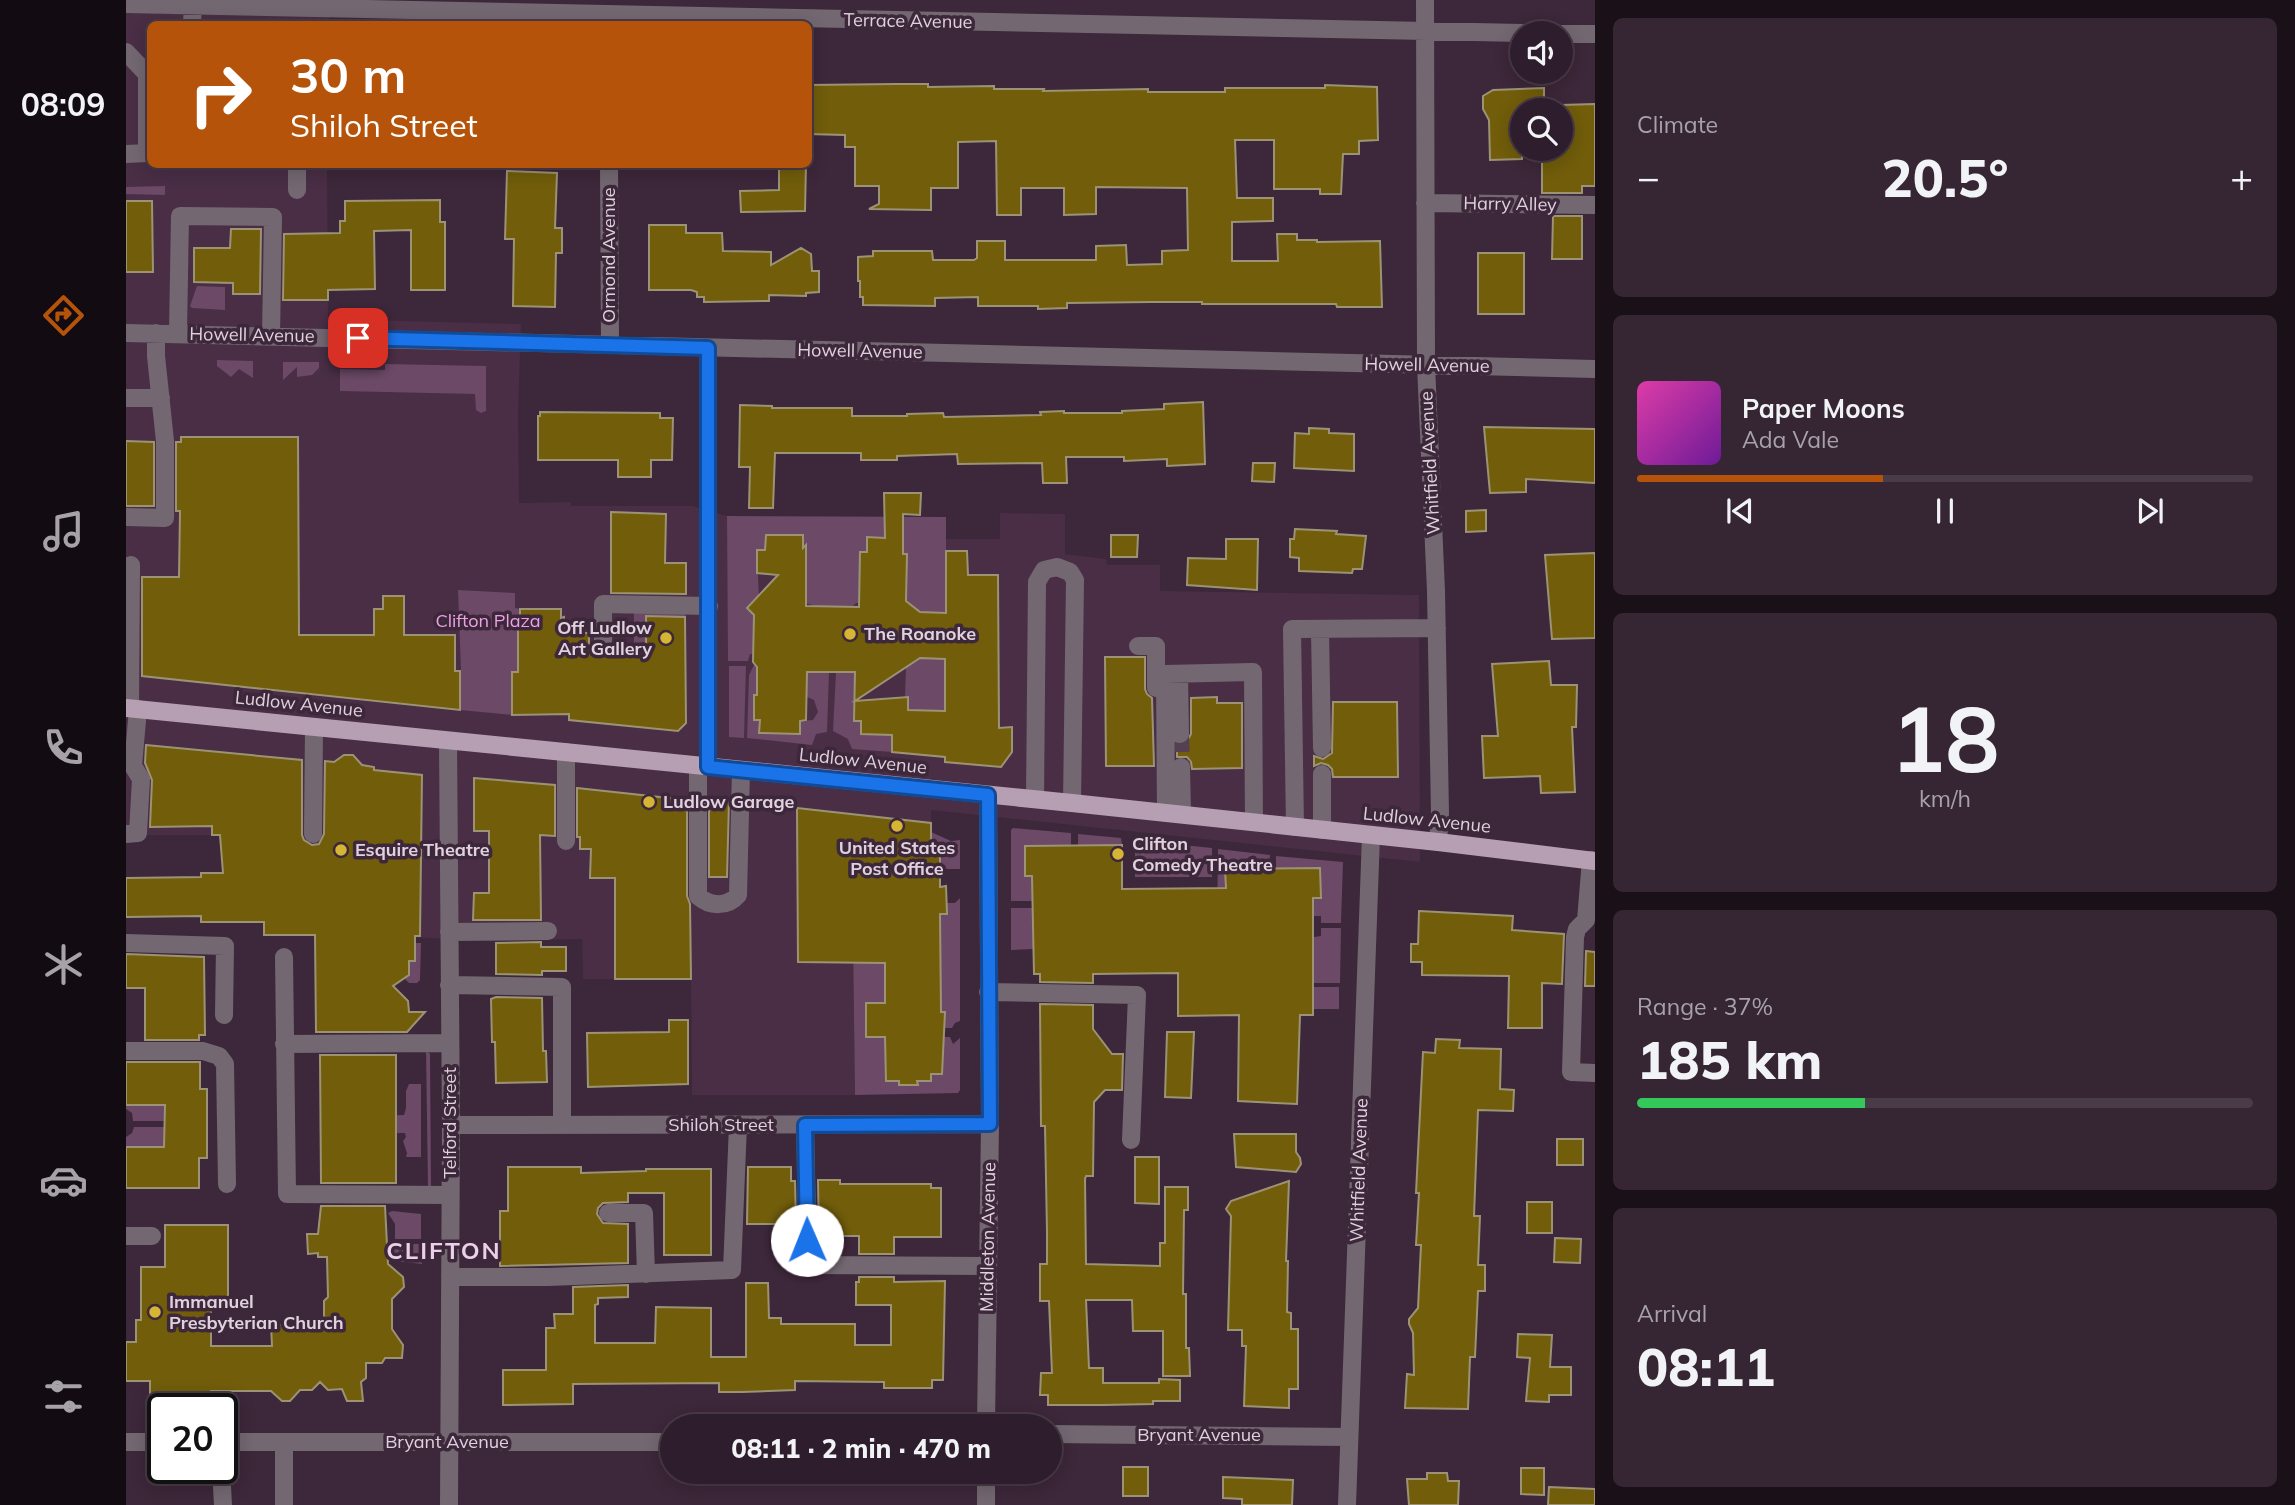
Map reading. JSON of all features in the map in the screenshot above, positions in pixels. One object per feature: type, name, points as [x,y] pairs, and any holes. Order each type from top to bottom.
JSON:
[{"type":"main road","name":"Ludlow Avenue","points":[[131,708],[1035,799],[1593,860]]},
{"type":"street","name":"Whitfield Avenue","points":[[1425,0],[1426,365],[1437,628],[1440,814],[1438,842]]},
{"type":"street","name":"Terrace Avenue","points":[[134,3],[193,5],[301,16],[676,21]]},
{"type":"street","points":[[192,21],[193,5]]},
{"type":"street","name":"Terrace Avenue","points":[[812,23],[1510,33]]},
{"type":"street","points":[[1573,34],[1595,34]]},
{"type":"street","points":[[126,52],[147,74],[147,153],[126,154]]},
{"type":"street","points":[[297,168],[297,190]]},
{"type":"street","name":"Ormond Avenue","points":[[609,168],[610,345]]},
{"type":"street","name":"Harry Alley","points":[[1425,203],[1595,205]]},
{"type":"street","points":[[178,334],[180,216],[273,217],[271,336]]},
{"type":"street","name":"Howell Avenue","points":[[126,333],[1595,369]]},
{"type":"street","points":[[126,517],[165,517],[165,441],[156,333]]},
{"type":"street","points":[[708,348],[709,606],[698,896],[704,901],[727,903],[738,895],[741,770]]},
{"type":"street","points":[[126,398],[161,398]]},
{"type":"street","points":[[126,834],[138,833],[141,779],[133,766],[131,565]]},
{"type":"street","points":[[1035,799],[1037,582],[1044,569],[1057,567],[1070,572],[1075,580],[1072,803]]},
{"type":"street","points":[[603,640],[603,604],[709,606]]},
{"type":"street","points":[[1295,827],[1292,629],[1437,628]]},
{"type":"street","points":[[1320,629],[1322,748]]},
{"type":"street","points":[[1138,646],[1156,646],[1168,813]]},
{"type":"street","points":[[1168,813],[1165,674],[1253,672],[1254,822]]},
{"type":"street","points":[[1179,674],[1180,734]]},
{"type":"street","points":[[313,834],[314,727]]},
{"type":"street","name":"Telford Street","points":[[448,741],[451,1125],[449,1505]]},
{"type":"street","points":[[566,752],[566,841]]},
{"type":"street","points":[[1168,813],[1181,766]]},
{"type":"street","points":[[1322,774],[1322,830]]},
{"type":"street","name":"Middleton Avenue","points":[[986,1414],[990,1124],[988,795]]},
{"type":"street","name":"Whitfield Avenue","points":[[1347,1505],[1371,835]]},
{"type":"street","points":[[1593,860],[1590,920],[1577,929],[1575,937],[1571,1072],[1595,1073]]},
{"type":"street","points":[[449,932],[548,931]]},
{"type":"street","points":[[126,943],[225,946],[225,1015]]},
{"type":"street","points":[[284,957],[287,1194],[450,1195]]},
{"type":"street","points":[[449,985],[562,987],[562,1125]]},
{"type":"street","points":[[988,992],[1137,995],[1131,1140]]},
{"type":"street","points":[[284,1044],[450,1043]]},
{"type":"street","points":[[126,1051],[203,1051],[219,1056],[225,1064],[227,1184]]},
{"type":"street","name":"Shiloh Street","points":[[451,1125],[990,1124]]},
{"type":"street","points":[[450,1277],[732,1270],[738,1125]]},
{"type":"street","points":[[805,1125],[808,1265],[988,1266]]},
{"type":"street","points":[[608,1213],[644,1213],[646,1274]]},
{"type":"street","points":[[126,1236],[152,1236]]},
{"type":"street","name":"Bryant Avenue","points":[[1062,1434],[1349,1437]]},
{"type":"street","points":[[126,1442],[147,1442]]},
{"type":"street","name":"Bryant Avenue","points":[[238,1442],[660,1442]]},
{"type":"street","points":[[284,1442],[284,1505]]},
{"type":"street","points":[[222,1484],[223,1505]]},
{"type":"street","points":[[986,1484],[986,1505]]},
{"type":"shaded area","points":[[126,0],[330,0],[329,21],[147,21],[147,168],[327,168],[328,319],[521,324],[519,503],[571,502],[571,506],[693,506],[727,516],[946,517],[946,539],[1000,539],[1000,513],[1065,514],[1065,554],[1106,559],[1107,565],[1160,565],[1160,591],[1419,595],[1420,862],[931,810],[931,823],[852,866],[855,1095],[692,1095],[691,979],[583,979],[582,939],[466,940],[374,935],[264,935],[263,835],[126,835]]},
{"type":"green space","points":[[165,186],[165,195],[126,194],[126,187]]},
{"type":"green space","points":[[197,286],[225,287],[225,310],[192,308],[190,306]]},
{"type":"green space","points":[[217,360],[253,361],[253,378],[239,369],[231,377],[217,366]]},
{"type":"green space","points":[[283,362],[319,362],[319,368],[312,375],[297,377],[297,367],[283,380]]},
{"type":"green space","points":[[385,364],[486,366],[486,411],[481,413],[476,410],[475,394],[340,391],[340,369],[385,370]]},
{"type":"green space","points":[[727,516],[946,517],[946,613],[915,612],[915,608],[906,605],[907,554],[903,554],[903,538],[867,538],[867,552],[860,553],[861,603],[852,607],[814,606],[806,603],[806,552],[803,551],[803,535],[766,535],[765,550],[757,550],[759,600],[750,604],[750,611],[754,615],[754,654],[750,654],[748,661],[728,661]]},
{"type":"green space","name":"Clifton Plaza","points":[[458,590],[515,593],[515,608],[520,609],[520,618],[518,672],[512,672],[512,715],[460,710]]},
{"type":"green space","points":[[686,610],[685,629],[647,628],[646,647],[636,651],[634,611]]},
{"type":"green space","points":[[914,658],[945,659],[945,757],[933,756],[934,711],[908,710],[908,697],[905,697],[906,666],[914,663]]},
{"type":"green space","points":[[755,663],[758,663],[754,719],[760,720],[760,733],[800,734],[800,721],[813,720],[818,712],[814,700],[805,696],[805,665],[829,672],[827,732],[816,734],[812,745],[747,738],[749,675]]},
{"type":"green space","points":[[729,666],[746,666],[744,738],[729,737]]},
{"type":"green space","points":[[857,666],[854,721],[861,721],[861,734],[892,735],[892,752],[852,749],[848,739],[833,731],[836,672],[844,672],[845,669]]},
{"type":"green space","points":[[1013,828],[1071,833],[1071,846],[1025,876],[1032,876],[1033,901],[1011,901]]},
{"type":"green space","points":[[931,832],[951,841],[960,840],[960,869],[940,869],[940,852],[931,852]]},
{"type":"green space","points":[[1078,834],[1121,838],[1122,845],[1078,845]]},
{"type":"green space","points":[[1135,840],[1212,848],[1212,877],[1135,877]]},
{"type":"green space","points":[[1218,849],[1270,855],[1269,868],[1226,869],[1226,897],[1217,924]]},
{"type":"green space","points":[[1276,856],[1343,862],[1341,923],[1321,923],[1321,916],[1313,916],[1313,898],[1321,897],[1320,868],[1276,868]]},
{"type":"green space","points":[[852,866],[884,922],[885,1003],[866,1004],[866,1037],[885,1037],[886,1081],[918,1084],[917,1081],[931,1074],[942,1074],[940,1037],[950,1037],[953,1044],[960,1038],[958,1093],[855,1095]]},
{"type":"green space","points":[[960,898],[960,1021],[952,1028],[945,1028],[945,1012],[941,1012],[941,1000],[937,997],[941,962],[936,926],[941,924],[940,914],[947,913],[947,903],[955,903]]},
{"type":"green space","points":[[1011,908],[1033,908],[1033,949],[1011,950]]},
{"type":"green space","points":[[1321,928],[1341,928],[1340,983],[1313,983],[1314,937],[1321,936]]},
{"type":"green space","points":[[405,943],[421,943],[420,980],[417,983],[409,983],[404,978],[409,961],[415,960],[415,947],[408,947]]},
{"type":"green space","points":[[1313,987],[1339,987],[1339,1009],[1313,1009]]},
{"type":"green space","points":[[426,1050],[430,1054],[431,1187],[428,1188]]},
{"type":"green space","points":[[409,1084],[421,1084],[421,1157],[406,1157],[403,1141],[405,1133],[320,1133],[320,1116],[404,1115]]},
{"type":"green space","points":[[126,1105],[164,1105],[164,1121],[133,1121],[132,1113],[126,1109]]},
{"type":"green space","points":[[134,1127],[164,1127],[164,1147],[126,1147],[126,1137],[132,1133]]},
{"type":"green space","points":[[392,1211],[421,1214],[421,1239],[395,1239],[395,1224],[388,1213]]},
{"type":"green space","points":[[396,1244],[422,1244],[422,1264],[367,1258],[395,1248]]},
{"type":"building","points":[[928,84],[928,87],[994,86],[994,89],[1044,89],[1043,91],[1148,89],[1148,92],[1225,92],[1225,88],[1325,88],[1325,85],[1377,87],[1378,140],[1359,141],[1359,154],[1343,154],[1341,194],[1320,194],[1320,189],[1274,189],[1274,140],[1235,140],[1237,198],[1273,198],[1273,221],[1232,222],[1232,261],[1278,261],[1277,234],[1297,234],[1297,240],[1317,242],[1380,241],[1382,307],[1151,302],[1067,303],[1067,308],[1038,309],[1038,306],[978,306],[978,297],[935,298],[935,306],[863,305],[858,281],[858,257],[873,256],[873,251],[932,251],[933,260],[974,260],[977,258],[977,241],[1005,241],[1005,260],[1096,260],[1096,246],[1126,245],[1127,265],[1162,264],[1162,251],[1188,250],[1187,188],[1096,187],[1096,214],[1064,215],[1064,188],[1021,188],[1021,215],[997,215],[996,141],[958,142],[958,188],[931,188],[931,210],[869,209],[879,204],[879,186],[855,186],[855,147],[845,147],[845,135],[812,134],[812,85]]},
{"type":"building","points":[[1544,88],[1544,98],[1510,98],[1510,159],[1490,160],[1489,120],[1483,109],[1483,96],[1493,90]]},
{"type":"building","points":[[1595,104],[1595,186],[1582,186],[1582,193],[1542,193],[1542,161],[1573,161],[1573,105]]},
{"type":"building","points":[[779,168],[806,168],[805,211],[741,212],[740,191],[779,190]]},
{"type":"building","points":[[507,171],[557,173],[555,228],[562,228],[562,253],[556,253],[555,307],[513,306],[514,239],[505,239]]},
{"type":"building","points":[[440,200],[440,222],[445,222],[445,290],[411,290],[411,230],[374,231],[375,289],[328,290],[328,300],[283,300],[284,234],[340,233],[340,221],[345,221],[345,201]]},
{"type":"building","points":[[126,201],[152,201],[153,272],[126,272]]},
{"type":"building","points":[[1553,216],[1582,216],[1582,259],[1552,259]]},
{"type":"building","points":[[649,225],[686,225],[686,233],[722,233],[723,251],[771,252],[771,265],[801,248],[811,254],[812,271],[819,271],[819,292],[806,293],[806,296],[769,295],[769,301],[704,302],[704,297],[697,297],[697,292],[691,290],[649,290]]},
{"type":"building","points":[[231,229],[261,229],[260,294],[233,294],[233,283],[194,282],[194,248],[230,248]]},
{"type":"building","points":[[1478,253],[1524,253],[1524,314],[1478,314]]},
{"type":"building","points":[[1203,402],[1205,464],[1167,466],[1167,459],[1124,461],[1124,457],[1066,457],[1067,483],[1043,483],[1042,463],[958,464],[957,454],[897,456],[897,460],[861,460],[861,453],[775,453],[773,508],[749,508],[750,467],[739,467],[740,405],[772,408],[852,408],[852,416],[943,413],[944,417],[1041,415],[1040,412],[1064,411],[1122,413],[1164,409],[1164,404]]},
{"type":"building","points":[[540,412],[660,413],[660,418],[673,418],[672,460],[651,460],[651,477],[618,477],[618,460],[538,460]]},
{"type":"building","points":[[1484,427],[1595,429],[1595,483],[1526,479],[1526,492],[1490,493]]},
{"type":"building","points":[[1309,428],[1329,429],[1329,433],[1354,434],[1354,471],[1294,468],[1295,433],[1309,434]]},
{"type":"building","points":[[181,437],[298,437],[299,635],[374,635],[374,609],[383,609],[383,596],[404,596],[404,635],[455,635],[455,671],[460,671],[460,710],[142,676],[142,577],[179,577],[180,511],[176,511],[176,442],[181,442]]},
{"type":"building","points":[[126,441],[154,442],[154,506],[126,506]]},
{"type":"building","points":[[1253,463],[1275,463],[1274,482],[1252,481]]},
{"type":"building","name":"The Roanoke","points":[[884,493],[921,493],[920,515],[903,514],[903,554],[907,554],[906,601],[920,612],[946,613],[946,551],[967,551],[968,575],[998,575],[999,728],[1012,727],[1012,752],[1001,767],[945,762],[945,757],[892,752],[892,735],[861,734],[861,721],[854,721],[855,672],[807,672],[806,720],[800,721],[800,734],[759,733],[760,720],[754,720],[757,667],[753,662],[754,615],[747,608],[778,575],[757,573],[757,550],[765,550],[766,535],[803,535],[803,548],[806,545],[806,606],[859,607],[860,552],[867,552],[867,537],[885,538]],"holes":[[[920,658],[945,659],[945,711],[908,710],[908,697],[855,701]]]},
{"type":"building","points":[[1486,510],[1486,531],[1466,532],[1466,511]]},
{"type":"building","points":[[611,512],[666,514],[665,563],[686,563],[686,594],[611,593]]},
{"type":"building","points":[[1295,529],[1337,531],[1336,534],[1366,536],[1362,569],[1353,569],[1352,573],[1299,571],[1299,558],[1290,557],[1290,539],[1294,539]]},
{"type":"building","points":[[1111,535],[1138,535],[1137,557],[1111,557]]},
{"type":"building","points":[[1226,539],[1258,539],[1257,590],[1187,585],[1188,558],[1226,559]]},
{"type":"building","points":[[1595,553],[1595,638],[1552,639],[1545,555]]},
{"type":"building","points":[[520,609],[561,609],[564,633],[589,633],[589,646],[602,651],[612,646],[646,646],[646,616],[685,617],[686,723],[678,731],[569,720],[569,714],[512,715],[512,672],[518,672]]},
{"type":"building","points":[[1105,657],[1145,657],[1145,689],[1152,698],[1154,766],[1106,766]]},
{"type":"building","points":[[1549,661],[1551,685],[1577,685],[1576,727],[1572,727],[1575,792],[1541,793],[1540,776],[1484,778],[1482,736],[1498,736],[1492,664]]},
{"type":"building","points":[[1217,697],[1217,703],[1242,703],[1242,768],[1192,769],[1187,757],[1177,757],[1177,745],[1186,743],[1191,734],[1191,698]]},
{"type":"building","points":[[1333,702],[1397,702],[1398,777],[1333,777],[1332,769],[1328,765],[1321,763],[1314,766],[1314,756],[1323,759],[1332,753]]},
{"type":"building","points":[[146,745],[302,760],[302,835],[304,840],[312,845],[319,844],[324,834],[325,761],[334,762],[344,755],[353,755],[362,765],[374,767],[374,770],[422,775],[420,936],[415,936],[415,961],[409,961],[409,975],[393,986],[408,1001],[409,1012],[425,1012],[407,1032],[316,1032],[315,935],[264,935],[264,922],[201,922],[201,916],[126,917],[126,878],[201,877],[201,873],[223,873],[220,835],[212,835],[212,826],[150,827],[152,780],[145,763]]},
{"type":"building","points":[[474,778],[555,785],[555,836],[540,835],[541,920],[473,920],[474,893],[489,893],[489,831],[474,831]]},
{"type":"building","points":[[577,788],[687,800],[687,896],[690,904],[691,979],[615,979],[615,878],[590,878],[591,849],[580,849],[580,837],[577,837]]},
{"type":"building","points":[[709,801],[729,801],[727,877],[709,877]]},
{"type":"building","points":[[797,808],[931,823],[931,852],[940,852],[940,887],[946,886],[947,914],[940,914],[941,1012],[945,1012],[942,1074],[931,1074],[931,1081],[917,1081],[918,1085],[899,1085],[899,1081],[886,1081],[885,1037],[866,1037],[866,1003],[885,1003],[885,963],[798,962]]},
{"type":"building","points":[[1122,845],[1122,889],[1226,888],[1225,869],[1320,868],[1321,898],[1313,898],[1313,1015],[1300,1015],[1297,1104],[1238,1101],[1239,1015],[1178,1016],[1178,973],[1093,974],[1093,983],[1040,982],[1040,974],[1034,974],[1032,876],[1025,876],[1025,846]]},
{"type":"building","points":[[1419,911],[1513,916],[1512,930],[1564,934],[1562,984],[1542,983],[1542,1028],[1508,1028],[1509,976],[1422,975],[1422,962],[1411,962],[1411,944],[1418,944]]},
{"type":"building","points":[[541,942],[541,947],[566,947],[566,971],[542,971],[542,975],[496,974],[496,943]]},
{"type":"building","points":[[1586,951],[1595,952],[1595,986],[1585,986]]},
{"type":"building","points":[[126,954],[204,957],[205,1035],[199,1035],[199,1040],[145,1040],[145,988],[126,988]]},
{"type":"building","points":[[542,998],[543,1051],[546,1051],[547,1082],[496,1083],[491,999]]},
{"type":"building","points":[[1040,1004],[1093,1005],[1093,1029],[1112,1054],[1123,1054],[1122,1090],[1105,1090],[1094,1102],[1093,1176],[1086,1176],[1085,1179],[1086,1264],[1160,1266],[1160,1243],[1165,1243],[1165,1187],[1188,1187],[1188,1210],[1184,1210],[1183,1294],[1186,1294],[1186,1348],[1189,1348],[1190,1376],[1163,1376],[1163,1331],[1133,1331],[1132,1300],[1086,1300],[1089,1368],[1103,1368],[1103,1383],[1159,1383],[1159,1379],[1180,1380],[1180,1401],[1153,1401],[1153,1404],[1048,1405],[1048,1395],[1040,1395],[1041,1373],[1052,1373],[1049,1301],[1040,1301],[1040,1264],[1047,1264],[1047,1232],[1045,1126],[1041,1126]]},
{"type":"building","points":[[669,1020],[688,1020],[688,1084],[588,1087],[587,1033],[669,1032]]},
{"type":"building","points":[[1167,1032],[1194,1032],[1191,1098],[1165,1097]]},
{"type":"building","points":[[1436,1039],[1460,1040],[1459,1048],[1501,1049],[1500,1089],[1514,1090],[1513,1111],[1478,1110],[1474,1216],[1480,1216],[1478,1265],[1485,1265],[1485,1291],[1478,1291],[1475,1357],[1470,1357],[1468,1409],[1405,1408],[1407,1374],[1414,1375],[1413,1333],[1409,1319],[1418,1308],[1421,1245],[1416,1245],[1419,1193],[1416,1193],[1423,1052],[1435,1053]]},
{"type":"building","points":[[320,1055],[396,1055],[396,1183],[321,1183]]},
{"type":"building","points":[[126,1062],[200,1062],[200,1089],[207,1089],[207,1158],[199,1158],[199,1188],[126,1188],[126,1147],[164,1147],[165,1105],[126,1105]]},
{"type":"building","points":[[1234,1134],[1296,1134],[1296,1152],[1301,1164],[1296,1172],[1236,1167]]},
{"type":"building","points":[[1557,1139],[1583,1139],[1583,1165],[1557,1165]]},
{"type":"building","points":[[1135,1157],[1159,1157],[1159,1204],[1135,1203]]},
{"type":"building","points":[[508,1167],[581,1167],[581,1173],[711,1169],[711,1255],[664,1255],[664,1193],[628,1193],[628,1202],[603,1203],[597,1214],[603,1223],[628,1224],[628,1263],[500,1266],[500,1211],[508,1211]]},
{"type":"building","points":[[748,1167],[791,1167],[791,1181],[795,1181],[796,1224],[747,1224]]},
{"type":"building","points":[[818,1180],[840,1180],[840,1184],[931,1184],[931,1188],[941,1188],[941,1237],[894,1237],[894,1254],[859,1254],[859,1236],[819,1236]]},
{"type":"building","points":[[1289,1181],[1287,1312],[1291,1313],[1291,1329],[1298,1329],[1298,1389],[1289,1389],[1289,1408],[1244,1406],[1246,1346],[1242,1346],[1242,1330],[1228,1330],[1231,1216],[1226,1209],[1231,1201]]},
{"type":"building","points":[[1527,1202],[1552,1202],[1552,1233],[1527,1233]]},
{"type":"building","points":[[321,1206],[385,1206],[388,1264],[403,1277],[404,1287],[392,1299],[392,1329],[403,1345],[402,1358],[385,1358],[382,1363],[366,1363],[366,1378],[361,1382],[363,1401],[347,1401],[342,1389],[328,1390],[320,1382],[312,1390],[300,1390],[290,1401],[282,1401],[271,1391],[150,1393],[150,1381],[126,1381],[126,1342],[136,1342],[136,1320],[141,1320],[141,1267],[165,1267],[165,1225],[228,1225],[228,1304],[211,1303],[211,1346],[272,1346],[271,1325],[299,1325],[303,1321],[324,1320],[324,1301],[328,1297],[327,1257],[318,1257],[318,1253],[308,1254],[307,1234],[318,1234]]},
{"type":"building","points":[[1555,1238],[1581,1239],[1580,1263],[1554,1262]]},
{"type":"building","points":[[859,1277],[894,1277],[894,1282],[945,1281],[943,1380],[932,1380],[932,1388],[884,1388],[884,1382],[795,1381],[795,1390],[742,1392],[719,1392],[719,1383],[573,1384],[573,1404],[503,1405],[503,1370],[546,1370],[546,1328],[555,1328],[554,1314],[573,1314],[573,1287],[628,1285],[628,1297],[598,1298],[598,1304],[595,1305],[595,1343],[655,1343],[656,1307],[711,1308],[711,1357],[746,1357],[746,1283],[768,1283],[769,1318],[781,1318],[781,1324],[855,1324],[855,1345],[891,1345],[891,1305],[856,1305],[856,1282],[859,1282]]},
{"type":"building","points":[[1518,1334],[1552,1335],[1550,1367],[1571,1367],[1571,1395],[1549,1395],[1549,1402],[1526,1401],[1530,1358],[1517,1357]]},
{"type":"building","points":[[1123,1467],[1148,1467],[1148,1496],[1123,1496]]},
{"type":"building","points":[[1521,1468],[1544,1468],[1544,1495],[1521,1494]]},
{"type":"building","points":[[1427,1473],[1447,1473],[1448,1481],[1459,1481],[1458,1505],[1409,1505],[1407,1479],[1427,1479]]},
{"type":"building","points":[[1223,1477],[1293,1480],[1292,1505],[1242,1505],[1242,1499],[1223,1498]]},
{"type":"building","points":[[1549,1487],[1595,1489],[1595,1505],[1548,1505]]},
{"type":"tunnel","points":[[1180,734],[1181,767]]},
{"type":"place","name":"The Roanoke","points":[[850,634]]},
{"type":"place","name":"Off Ludlow Art Gallery","points":[[666,638]]},
{"type":"place","name":"Ludlow Garage","points":[[649,802]]},
{"type":"place","name":"United States Post Office","points":[[897,826]]},
{"type":"place","name":"Esquire Theatre","points":[[341,850]]},
{"type":"place","name":"Clifton Comedy Theatre","points":[[1118,854]]},
{"type":"place","name":"Immanuel Presbyterian Church","points":[[155,1312]]},
{"type":"district","name":"CLIFTON","points":[[444,1251]]},
{"type":"route","points":[[358,338],[708,348],[708,767],[988,795],[990,1124],[805,1125],[807,1240]]}]
